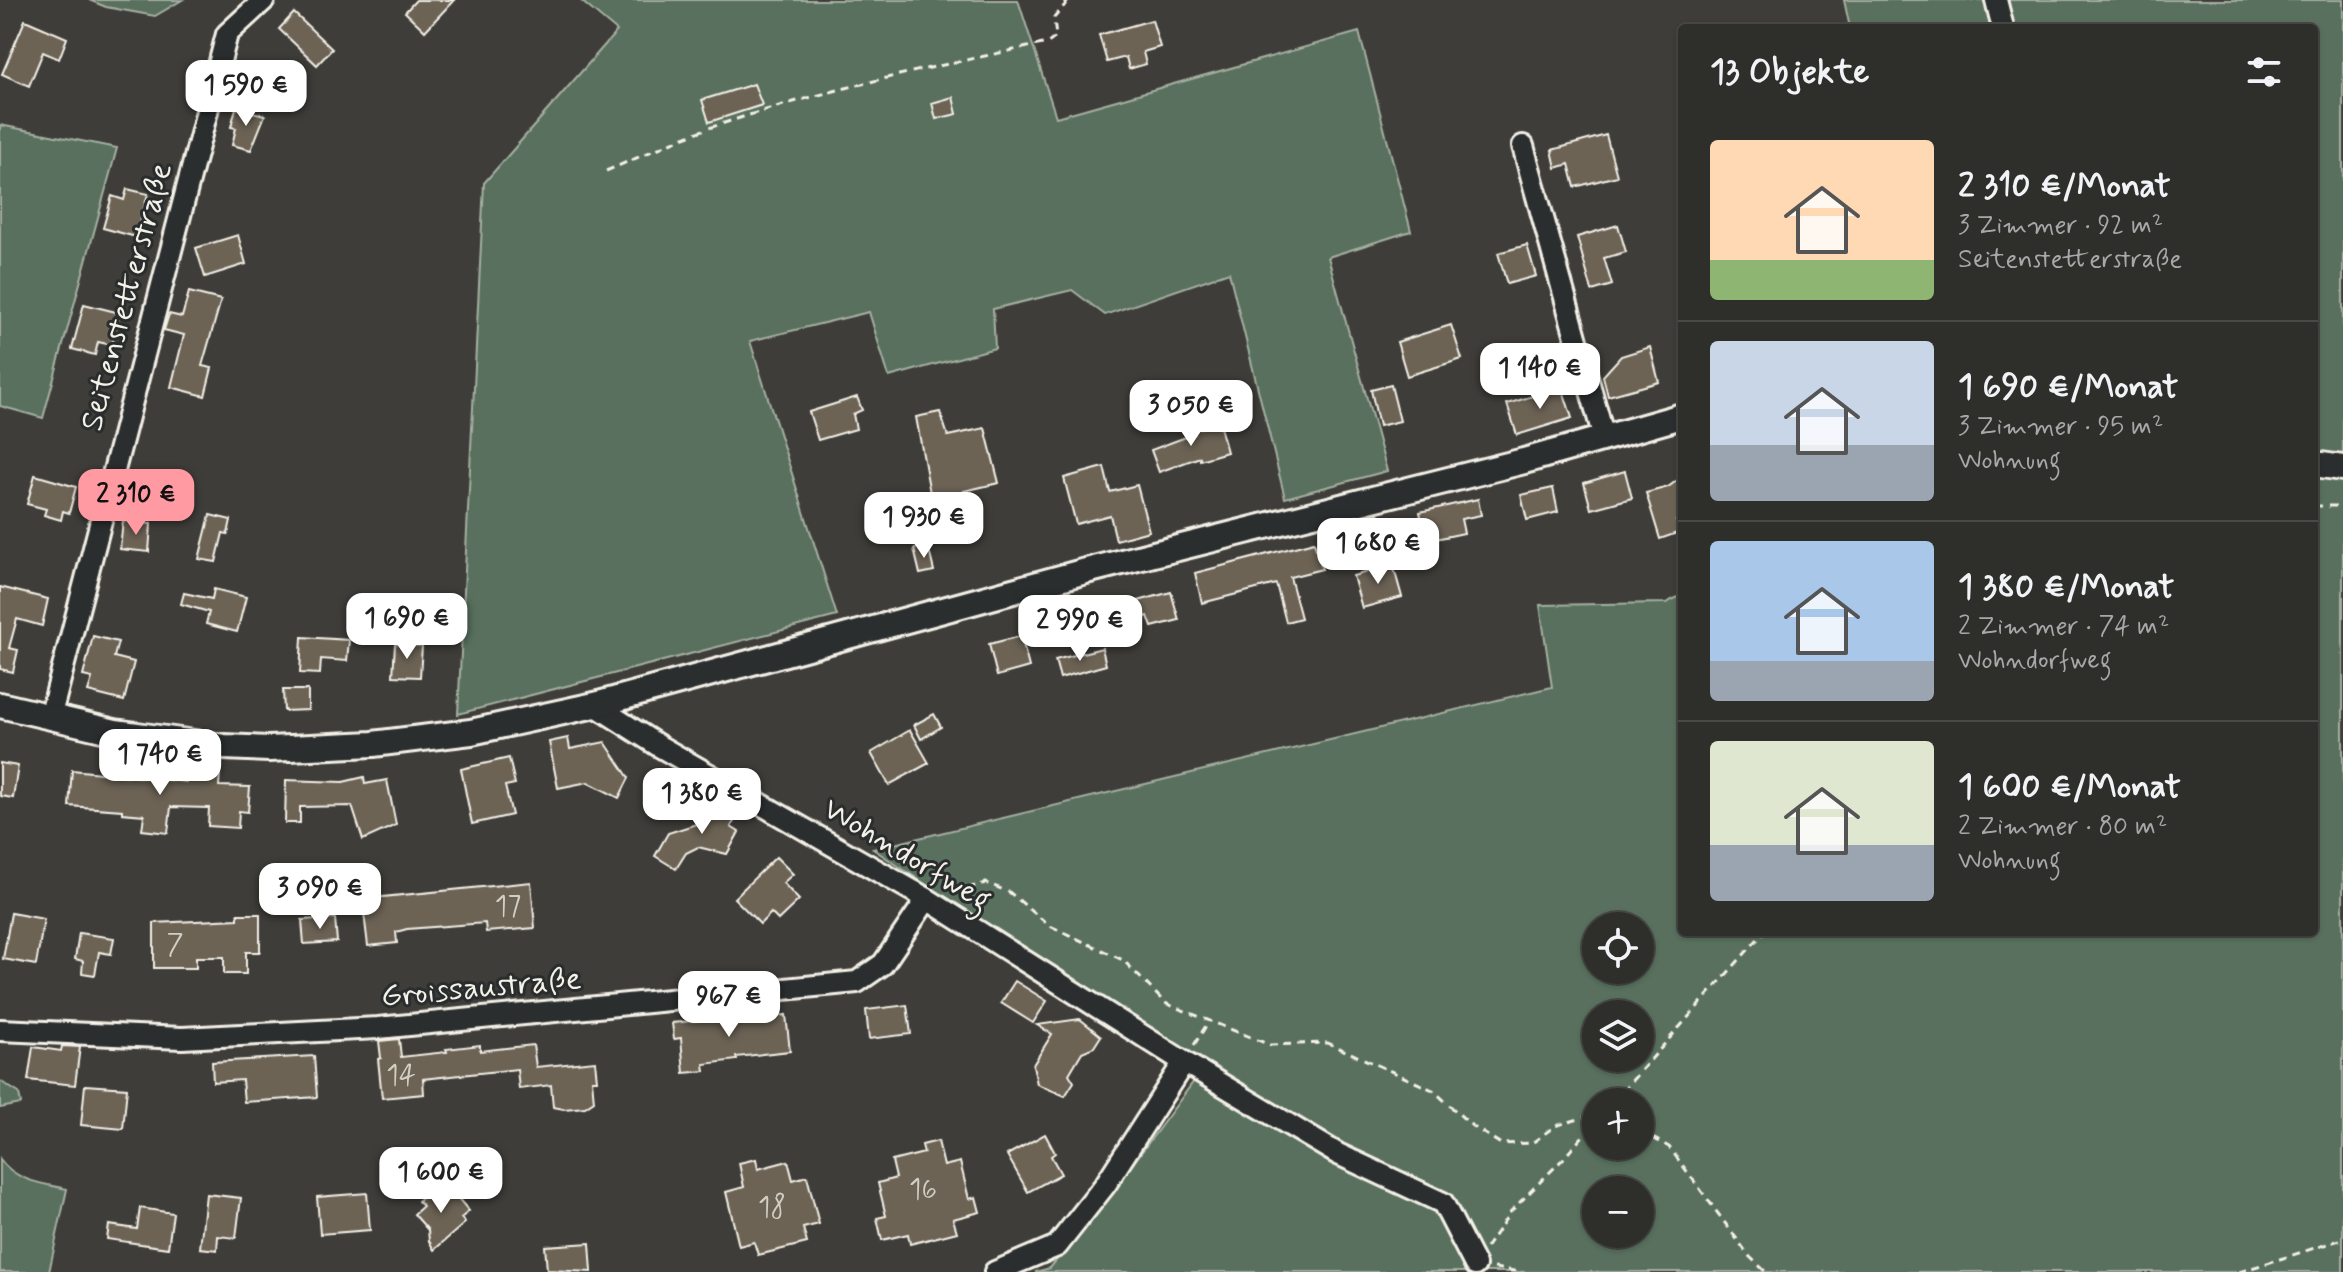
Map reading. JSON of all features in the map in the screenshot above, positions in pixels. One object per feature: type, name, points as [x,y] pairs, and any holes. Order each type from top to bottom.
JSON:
[{"type":"street","name":"Seitenstetterstraße","points":[[50,718],[227,34],[264,0]]},
{"type":"street","points":[[1996,0],[2002,24]]},
{"type":"street","points":[[1523,146],[1604,438]]},
{"type":"street","points":[[0,705],[156,739],[269,749],[373,744],[471,732],[595,705],[1086,571],[1678,417]]},
{"type":"street","points":[[2318,465],[2343,468]]},
{"type":"street","name":"Wohndorfweg","points":[[595,705],[659,746],[927,899],[1184,1062],[1338,1154],[1443,1203],[1475,1265]]},
{"type":"street","name":"Groissaustraße","points":[[0,1030],[182,1038],[378,1028],[857,982],[883,964],[927,899]]},
{"type":"street","points":[[995,1272],[1057,1246],[1105,1185],[1184,1062]]},
{"type":"path","points":[[606,171],[706,129],[805,99],[938,65],[1048,43],[1056,37],[1054,18],[1069,0]]},
{"type":"path","points":[[2318,506],[2343,506]]},
{"type":"path","points":[[927,899],[986,883],[1009,892],[1050,926],[1123,960],[1165,1003],[1270,1045],[1328,1043],[1433,1090],[1472,1126],[1501,1144],[1532,1143],[1555,1126],[1582,1118]]},
{"type":"path","points":[[1625,1088],[1760,936]]},
{"type":"path","points":[[1184,1062],[1209,1021]]},
{"type":"path","points":[[1522,1272],[1475,1265],[1511,1211],[1582,1137]]},
{"type":"path","points":[[1654,1139],[1669,1147],[1750,1257],[1766,1272]]},
{"type":"path","points":[[2239,1272],[2343,1239]]},
{"type":"path","points":[[1854,1272],[1867,1272]]},
{"type":"green space","points":[[89,0],[182,0],[155,16],[106,7]]},
{"type":"green space","points":[[580,0],[1018,0],[1056,117],[1359,32],[1411,231],[1328,257],[1387,471],[1285,498],[1229,272],[1105,315],[1072,290],[993,309],[995,348],[889,377],[869,312],[750,341],[837,616],[458,714],[484,183],[617,31]]},
{"type":"green space","points":[[1844,0],[2343,0],[2343,1272],[1035,1272],[1050,1268],[1121,1180],[1202,1070],[873,849],[1552,687],[1540,605],[1666,603],[1678,597],[1678,936],[2318,936],[2318,24],[1849,24]]},
{"type":"green space","points":[[0,125],[117,148],[43,418],[0,406]]},
{"type":"green space","points":[[0,1081],[19,1093],[21,1104],[0,1108]]},
{"type":"green space","points":[[0,1159],[21,1177],[67,1189],[49,1272],[0,1272]]},
{"type":"building","points":[[416,0],[454,0],[425,31],[405,12]]},
{"type":"building","points":[[294,13],[332,49],[317,65],[279,29]]},
{"type":"building","points":[[25,20],[67,38],[59,59],[43,52],[29,86],[2,74]]},
{"type":"building","points":[[1152,20],[1160,47],[1143,52],[1146,64],[1129,69],[1126,57],[1107,62],[1099,35]]},
{"type":"building","points":[[754,84],[762,105],[709,122],[702,100]]},
{"type":"building","points":[[953,97],[957,114],[936,119],[932,103]]},
{"type":"building","points":[[236,108],[265,115],[251,150],[232,145],[236,128],[231,127]]},
{"type":"building","points":[[1606,135],[1617,176],[1575,187],[1569,164],[1556,168],[1552,150]]},
{"type":"building","points":[[127,189],[148,194],[136,237],[103,228],[112,196],[124,200]]},
{"type":"building","points":[[1618,225],[1626,252],[1604,258],[1612,285],[1592,291],[1577,237]]},
{"type":"building","points":[[238,235],[246,264],[205,277],[196,248]]},
{"type":"building","points":[[1527,245],[1536,276],[1507,284],[1498,253]]},
{"type":"building","points":[[189,292],[221,300],[202,366],[212,368],[205,396],[171,387],[184,335],[164,330],[169,314],[182,317]]},
{"type":"building","points":[[84,304],[120,313],[112,345],[98,342],[95,355],[72,349]]},
{"type":"building","points":[[1451,325],[1462,359],[1407,376],[1397,342]]},
{"type":"building","points":[[1650,347],[1659,382],[1608,396],[1603,376],[1621,356]]},
{"type":"building","points":[[1391,385],[1400,421],[1379,426],[1371,390]]},
{"type":"building","points":[[1562,387],[1572,418],[1517,435],[1507,404]]},
{"type":"building","points":[[857,397],[862,410],[853,414],[856,429],[818,440],[809,412]]},
{"type":"building","points":[[940,412],[948,436],[985,428],[999,483],[964,491],[966,497],[932,504],[916,417]]},
{"type":"building","points":[[1219,423],[1227,452],[1200,460],[1200,457],[1159,472],[1151,450],[1194,434],[1192,430]]},
{"type":"building","points":[[1104,467],[1110,492],[1137,485],[1149,531],[1116,540],[1110,515],[1076,524],[1064,478]]},
{"type":"building","points":[[1625,471],[1632,498],[1591,509],[1584,483]]},
{"type":"building","points":[[35,475],[76,487],[69,513],[63,511],[61,520],[44,515],[46,509],[27,504]]},
{"type":"building","points":[[1678,480],[1678,533],[1660,539],[1646,493],[1668,487]]},
{"type":"building","points":[[1553,488],[1558,512],[1527,520],[1521,495]]},
{"type":"building","points":[[1478,499],[1481,515],[1461,519],[1464,533],[1426,541],[1420,512]]},
{"type":"building","points":[[1378,513],[1382,529],[1357,536],[1352,520]]},
{"type":"building","points":[[210,515],[231,520],[228,534],[223,533],[216,562],[199,559]]},
{"type":"building","points":[[123,521],[151,524],[149,552],[120,549]]},
{"type":"building","points":[[1314,542],[1322,569],[1290,577],[1301,618],[1286,622],[1276,584],[1202,603],[1195,573]]},
{"type":"building","points":[[928,546],[934,571],[920,574],[914,549]]},
{"type":"building","points":[[1393,565],[1402,597],[1362,608],[1353,576]]},
{"type":"building","points":[[0,587],[48,599],[42,626],[17,619],[9,648],[18,650],[13,672],[0,669]]},
{"type":"building","points":[[214,589],[246,597],[237,632],[206,624],[209,612],[181,604],[184,593],[212,599]]},
{"type":"building","points":[[1171,592],[1179,620],[1152,627],[1148,616],[1135,620],[1131,603]]},
{"type":"building","points":[[93,636],[118,642],[114,657],[134,662],[124,701],[88,692],[92,678],[83,676]]},
{"type":"building","points":[[1021,636],[1029,667],[997,676],[989,644]]},
{"type":"building","points":[[302,637],[349,640],[347,661],[321,659],[320,674],[300,673]]},
{"type":"building","points":[[395,644],[422,646],[420,677],[393,676]]},
{"type":"building","points":[[1102,648],[1106,665],[1060,678],[1055,660]]},
{"type":"building","points":[[283,690],[308,690],[308,710],[284,711]]},
{"type":"building","points":[[934,714],[941,727],[921,739],[914,725]]},
{"type":"building","points":[[910,730],[929,763],[889,785],[871,753]]},
{"type":"building","points":[[568,738],[570,749],[605,742],[629,778],[619,798],[588,782],[558,788],[549,742]]},
{"type":"building","points":[[509,758],[515,784],[505,786],[512,815],[472,824],[461,769]]},
{"type":"building","points":[[0,763],[18,766],[13,798],[0,796]]},
{"type":"building","points":[[72,770],[186,782],[186,770],[220,772],[219,786],[250,787],[248,812],[239,811],[238,828],[208,826],[209,808],[171,807],[168,833],[142,830],[144,815],[69,806]]},
{"type":"building","points":[[364,777],[365,784],[387,780],[396,825],[363,840],[352,806],[300,807],[300,823],[285,823],[286,780],[343,782]]},
{"type":"building","points":[[720,799],[740,810],[731,827],[739,832],[727,854],[698,847],[686,853],[676,869],[655,856],[668,833],[709,820]]},
{"type":"building","points":[[776,857],[793,874],[783,883],[799,900],[778,920],[771,913],[760,924],[734,898]]},
{"type":"building","points":[[531,882],[535,928],[486,932],[485,923],[407,929],[396,932],[397,943],[368,946],[364,913],[375,912],[373,898]]},
{"type":"building","points":[[11,913],[44,919],[36,965],[3,959]]},
{"type":"building","points":[[238,914],[260,914],[260,952],[246,952],[246,974],[224,974],[224,957],[196,957],[196,968],[154,968],[154,923],[238,919]]},
{"type":"building","points":[[335,918],[337,942],[304,944],[302,920]]},
{"type":"building","points":[[79,933],[114,938],[111,954],[99,952],[95,975],[82,973],[83,961],[75,959]]},
{"type":"building","points":[[1015,981],[1047,1001],[1033,1023],[1001,1003]]},
{"type":"building","points":[[907,1005],[911,1034],[869,1039],[866,1010]]},
{"type":"building","points":[[732,1012],[733,1022],[786,1015],[790,1051],[736,1057],[737,1060],[704,1064],[705,1071],[684,1073],[681,1038],[674,1039],[672,1023],[710,1019],[709,1014]]},
{"type":"building","points":[[1080,1019],[1101,1036],[1094,1047],[1082,1052],[1069,1074],[1074,1082],[1065,1096],[1037,1084],[1033,1065],[1052,1034],[1037,1025]]},
{"type":"building","points":[[399,1039],[401,1057],[480,1045],[480,1051],[533,1045],[536,1067],[595,1061],[597,1080],[592,1080],[594,1101],[585,1107],[553,1107],[551,1085],[519,1089],[517,1069],[423,1079],[424,1094],[382,1098],[379,1041]]},
{"type":"building","points":[[62,1046],[80,1047],[75,1085],[28,1080],[33,1047],[61,1051]]},
{"type":"building","points":[[314,1056],[317,1097],[244,1102],[242,1080],[213,1082],[212,1062]]},
{"type":"building","points":[[85,1085],[127,1088],[123,1129],[81,1125]]},
{"type":"building","points":[[1045,1134],[1055,1153],[1051,1156],[1061,1174],[1028,1192],[1007,1155]]},
{"type":"building","points":[[938,1141],[944,1166],[960,1162],[969,1199],[976,1197],[980,1212],[953,1219],[957,1232],[910,1244],[908,1234],[882,1240],[877,1218],[886,1216],[878,1183],[896,1178],[892,1161],[924,1153],[922,1145]]},
{"type":"building","points":[[756,1159],[758,1169],[788,1161],[793,1180],[807,1176],[819,1224],[803,1228],[807,1243],[758,1255],[754,1242],[739,1246],[726,1192],[744,1187],[739,1163]]},
{"type":"building","points":[[446,1184],[469,1211],[461,1218],[465,1223],[434,1250],[428,1230],[414,1214],[423,1206],[418,1201],[433,1188],[437,1192]]},
{"type":"building","points":[[367,1193],[370,1230],[320,1234],[317,1197]]},
{"type":"building","points":[[206,1194],[241,1198],[236,1238],[218,1236],[217,1250],[200,1248]]},
{"type":"building","points":[[140,1208],[173,1213],[168,1248],[107,1239],[109,1225],[137,1229]]},
{"type":"building","points":[[590,1243],[592,1272],[547,1270],[545,1246]]}]
